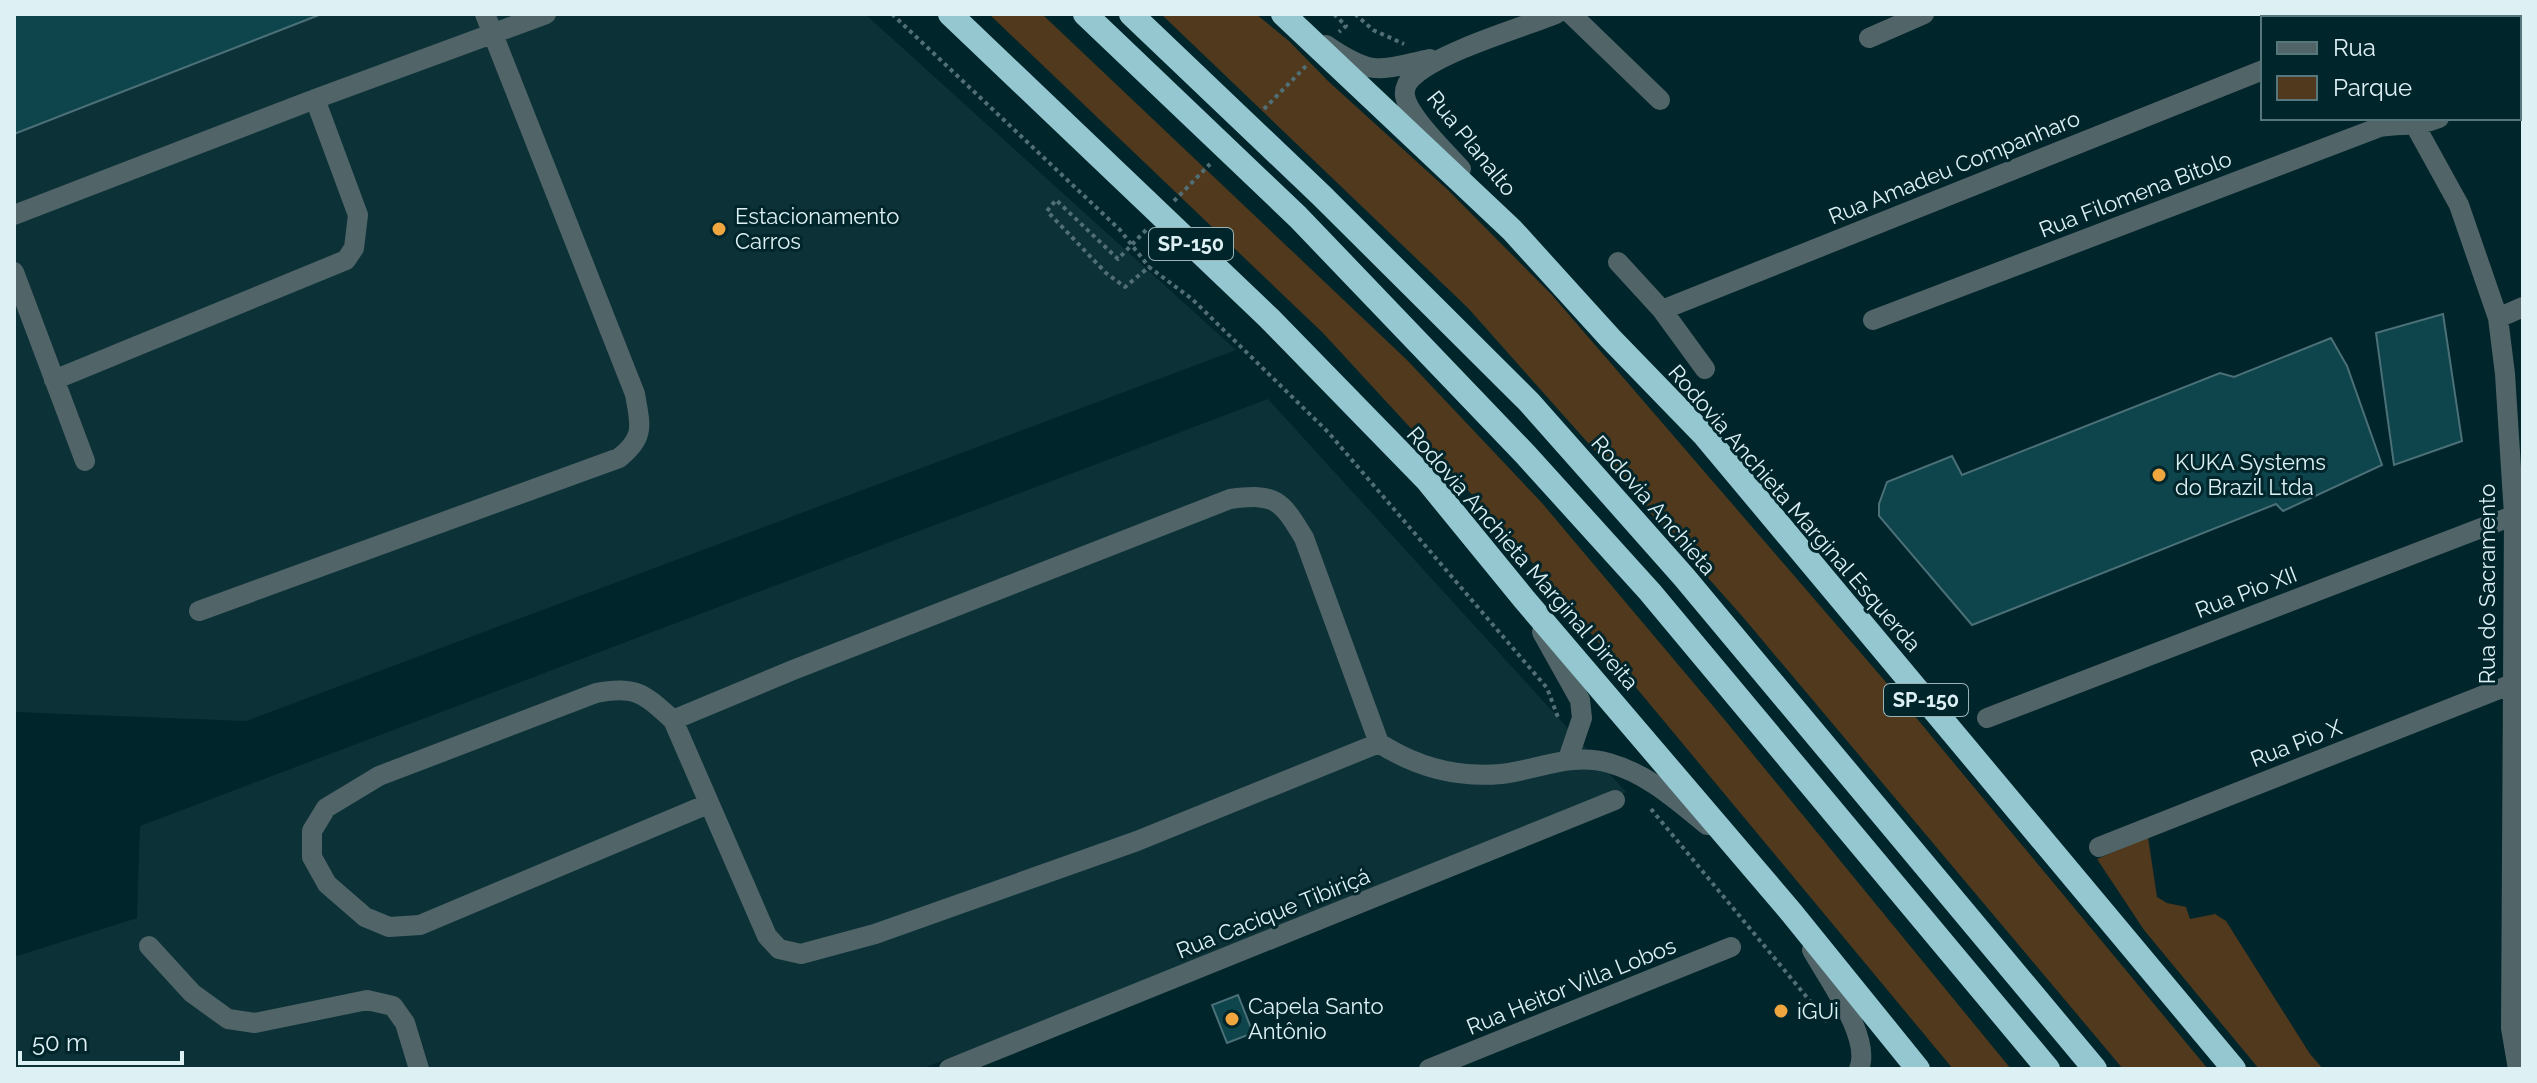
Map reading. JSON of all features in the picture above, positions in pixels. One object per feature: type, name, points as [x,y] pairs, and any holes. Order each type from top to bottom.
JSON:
[{"type":"highway","name":"Rodovia Anchieta Marginal Direita","points":[[950,14],[1269,318],[1426,479],[1524,599],[1791,912],[1918,1069]]},
{"type":"highway","points":[[1085,14],[1298,217],[1526,455],[1650,592],[2048,1069]]},
{"type":"highway","name":"Rodovia Anchieta","points":[[1131,14],[1321,195],[1529,402],[1684,577],[2095,1069]]},
{"type":"highway","name":"Rodovia Anchieta Marginal Esquerda","points":[[1287,18],[1512,230],[1705,436],[2234,1069]]},
{"type":"street","points":[[199,611],[619,458],[633,447],[641,430],[635,394],[485,14]]},
{"type":"street","points":[[14,215],[546,14]]},
{"type":"street","name":"Rua Planalto","points":[[1287,18],[1340,55],[1377,70],[1446,56],[1556,14]]},
{"type":"street","points":[[1571,14],[1660,100]]},
{"type":"street","points":[[1869,38],[1924,14]]},
{"type":"street","name":"Rua Planalto","points":[[1446,56],[1415,75],[1407,84],[1405,94],[1409,107],[1512,230]]},
{"type":"street","name":"Rua Amadeu Companharo","points":[[1662,310],[2261,71]]},
{"type":"street","points":[[54,380],[346,260],[354,248],[358,215],[315,99]]},
{"type":"street","name":"Rua do Sacramento","points":[[2414,122],[2459,205],[2498,318],[2505,374],[2518,513],[2512,684],[2518,723],[2517,933],[2511,1028],[2518,1069]]},
{"type":"street","name":"Rua Filomena Bitolo","points":[[1873,320],[2380,127],[2414,122]]},
{"type":"street","points":[[1618,262],[1662,310],[1705,369]]},
{"type":"street","points":[[14,272],[85,461]]},
{"type":"street","points":[[2498,318],[2523,307]]},
{"type":"street","points":[[673,720],[1188,515],[1230,499],[1260,495],[1285,507],[1304,538],[1379,743],[1403,758],[1430,769],[1459,773],[1501,774],[1568,759],[1606,761],[1655,784],[1740,851]]},
{"type":"street","name":"Rua Pio XII","points":[[1987,718],[2518,513]]},
{"type":"street","points":[[1524,599],[1580,700],[1582,718],[1568,759]]},
{"type":"street","name":"Rua Pio X","points":[[2099,847],[2512,684]]},
{"type":"street","points":[[708,804],[420,925],[389,927],[365,917],[327,884],[312,857],[312,831],[326,808],[379,776],[596,693],[620,688],[645,695],[673,720],[767,936],[779,949],[801,954],[875,934],[1137,841],[1379,743]]},
{"type":"street","name":"Rua Cacique Tibiriçá","points":[[949,1069],[1615,800]]},
{"type":"street","points":[[1791,912],[1857,1031],[1863,1052],[1859,1069]]},
{"type":"street","points":[[149,946],[192,993],[228,1019],[255,1023],[367,1000],[393,1006],[405,1023],[419,1069]]},
{"type":"street","name":"Rua Heitor Villa Lobos","points":[[1429,1069],[1731,947]]},
{"type":"path","points":[[892,14],[1120,230],[1149,267],[1192,299],[1328,432],[1547,688],[1568,759]]},
{"type":"path","points":[[1334,14],[1346,26]]},
{"type":"path","points":[[1355,14],[1373,30]]},
{"type":"path","points":[[1118,259],[1056,200],[1047,211],[1106,273],[1125,287],[1149,267]]},
{"type":"path","points":[[1645,801],[1835,1031]]},
{"type":"shaded area","points":[[14,14],[865,14],[1236,350],[246,721],[14,712]]},
{"type":"shaded area","points":[[1268,399],[1626,792],[921,1069],[14,1069],[14,957],[137,918],[140,826]]},
{"type":"green space","points":[[989,14],[1042,14],[1407,360],[1542,503],[2011,1069],[1953,1069],[1511,537],[1323,333]]},
{"type":"green space","points":[[1161,14],[1256,14],[1448,190],[1552,295],[1904,703],[2208,1069],[2123,1069],[1742,616],[1468,308]]},
{"type":"green space","points":[[2148,837],[2157,897],[2167,903],[2186,907],[2190,919],[2215,914],[2226,921],[2310,1054],[2323,1069],[2259,1069],[2144,930],[2097,859]]},
{"type":"building","points":[[14,14],[319,14],[319,15],[14,134]]},
{"type":"building","points":[[2443,314],[2462,441],[2394,465],[2376,333]]},
{"type":"building","name":"KUKA Systems do Brazil Ltda","points":[[2331,338],[2347,366],[2382,465],[2283,511],[2276,504],[1972,625],[1879,516],[1879,504],[1887,482],[1952,456],[1962,475],[2220,373],[2234,377]]},
{"type":"building","name":"Capela Santo Antônio","points":[[1238,995],[1253,1033],[1227,1043],[1212,1005]]},
{"type":"place","name":"Estacionamento Carros","points":[[719,229]]},
{"type":"place","name":"KUKA Systems do Brazil Ltda","points":[[2159,475]]},
{"type":"place","name":"iGUi","points":[[1781,1011]]},
{"type":"place","name":"Capela Santo Antônio","points":[[1232,1019]]}]
